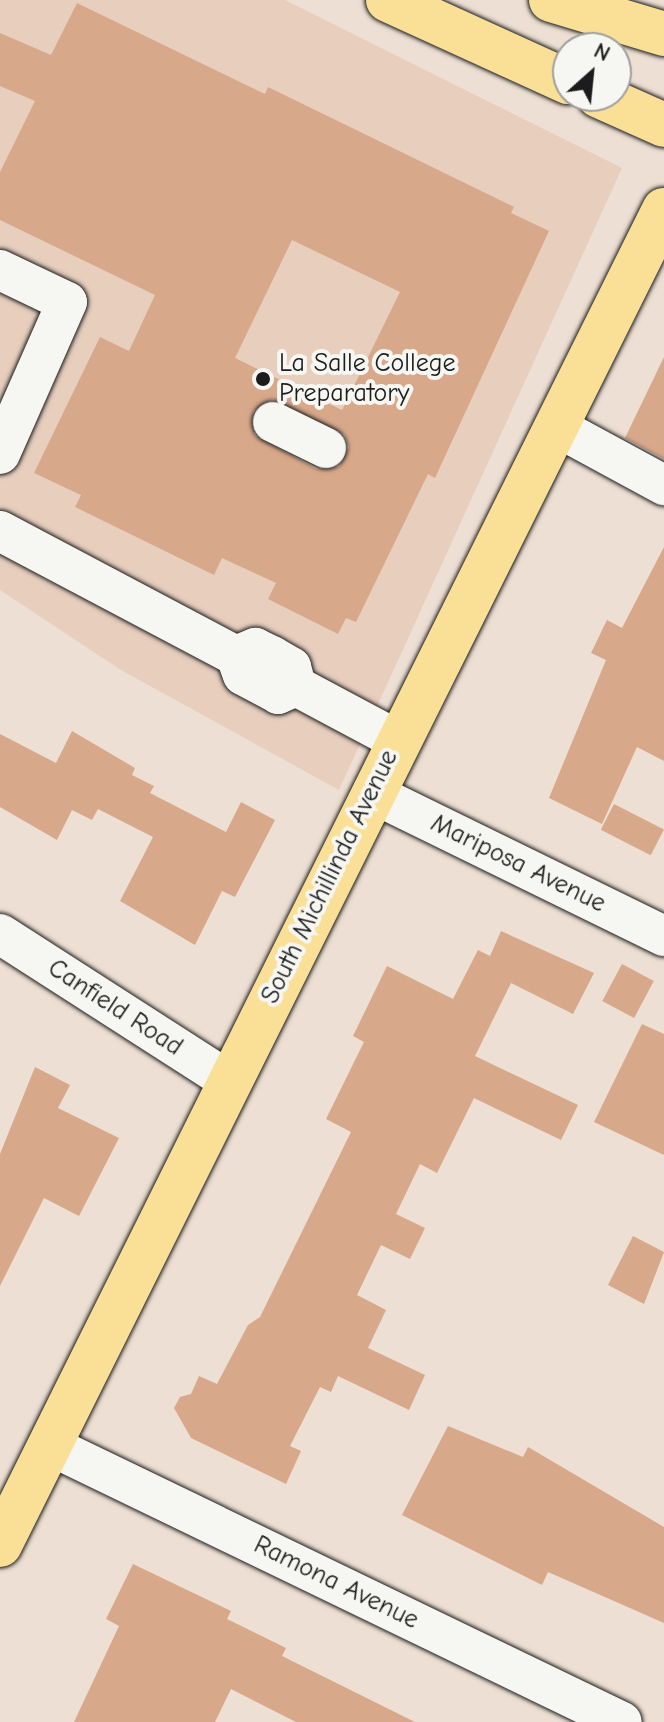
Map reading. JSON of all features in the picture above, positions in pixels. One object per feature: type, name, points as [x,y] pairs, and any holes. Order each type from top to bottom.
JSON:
[{"type":"main road","points":[[388,0],[552,75]]},
{"type":"main road","points":[[551,0],[664,34]]},
{"type":"main road","points":[[632,111],[664,125]]},
{"type":"main road","name":"South Michillinda Avenue","points":[[0,1545],[397,740],[664,210]]},
{"type":"street","points":[[0,270],[67,302],[0,454]]},
{"type":"street","points":[[273,422],[326,448]]},
{"type":"street","points":[[557,427],[664,485]]},
{"type":"street","points":[[0,531],[236,656],[255,648],[272,656],[291,667],[296,686],[397,740]]},
{"type":"street","name":"Mariposa Avenue","points":[[372,793],[664,936]]},
{"type":"street","name":"Canfield Road","points":[[0,934],[229,1081]]},
{"type":"street","name":"Ramona Avenue","points":[[49,1445],[622,1722]]},
{"type":"shaded area","name":"La Salle College Preparatory","points":[[0,0],[285,0],[622,168],[339,790],[121,670],[0,590]]},
{"type":"building","points":[[77,3],[265,94],[268,87],[514,207],[511,213],[549,231],[435,478],[428,474],[356,622],[346,618],[338,634],[268,599],[276,583],[222,558],[214,575],[75,507],[81,495],[34,473],[100,337],[129,351],[155,295],[0,220],[0,172],[35,101],[0,86],[0,33],[51,55]],"holes":[[[292,240],[400,292],[342,410],[235,358]],[[272,399],[345,435],[349,447],[339,467],[316,469],[254,435],[253,411]]]},
{"type":"building","points":[[664,357],[664,459],[625,438]]},
{"type":"building","points":[[664,547],[664,761],[637,747],[602,824],[549,798],[606,660],[591,653],[607,620],[622,628]]},
{"type":"building","points":[[72,731],[135,768],[132,775],[154,786],[150,793],[226,832],[241,802],[275,820],[235,897],[222,891],[195,945],[120,901],[153,837],[98,809],[92,820],[72,810],[57,840],[0,807],[0,734],[56,763]]},
{"type":"building","points":[[614,804],[664,829],[651,855],[601,830]]},
{"type":"building","points":[[501,931],[594,973],[573,1014],[511,983],[475,1056],[578,1105],[561,1140],[474,1098],[437,1173],[420,1164],[396,1214],[425,1228],[410,1259],[381,1245],[357,1295],[386,1310],[368,1348],[425,1375],[409,1410],[338,1376],[331,1392],[320,1387],[290,1446],[301,1451],[286,1484],[191,1438],[174,1408],[180,1397],[191,1394],[199,1376],[217,1384],[248,1325],[260,1317],[351,1132],[326,1119],[364,1042],[353,1036],[387,966],[453,999],[478,950],[490,956]]},
{"type":"building","points":[[622,964],[654,981],[634,1018],[602,1001]]},
{"type":"building","points":[[642,1024],[664,1034],[664,1155],[594,1122]]},
{"type":"building","points":[[35,1067],[70,1085],[58,1108],[119,1138],[79,1216],[44,1198],[0,1286],[0,1154]]},
{"type":"building","points":[[633,1236],[664,1252],[644,1304],[608,1285]]},
{"type":"building","points":[[448,1426],[523,1457],[528,1447],[664,1527],[664,1623],[548,1572],[542,1585],[402,1515]]},
{"type":"building","points":[[133,1564],[231,1611],[227,1619],[286,1648],[282,1656],[415,1722],[296,1722],[231,1689],[215,1722],[74,1722],[119,1626],[106,1619]]},
{"type":"place","name":"La Salle College Preparatory","points":[[263,379]]}]
